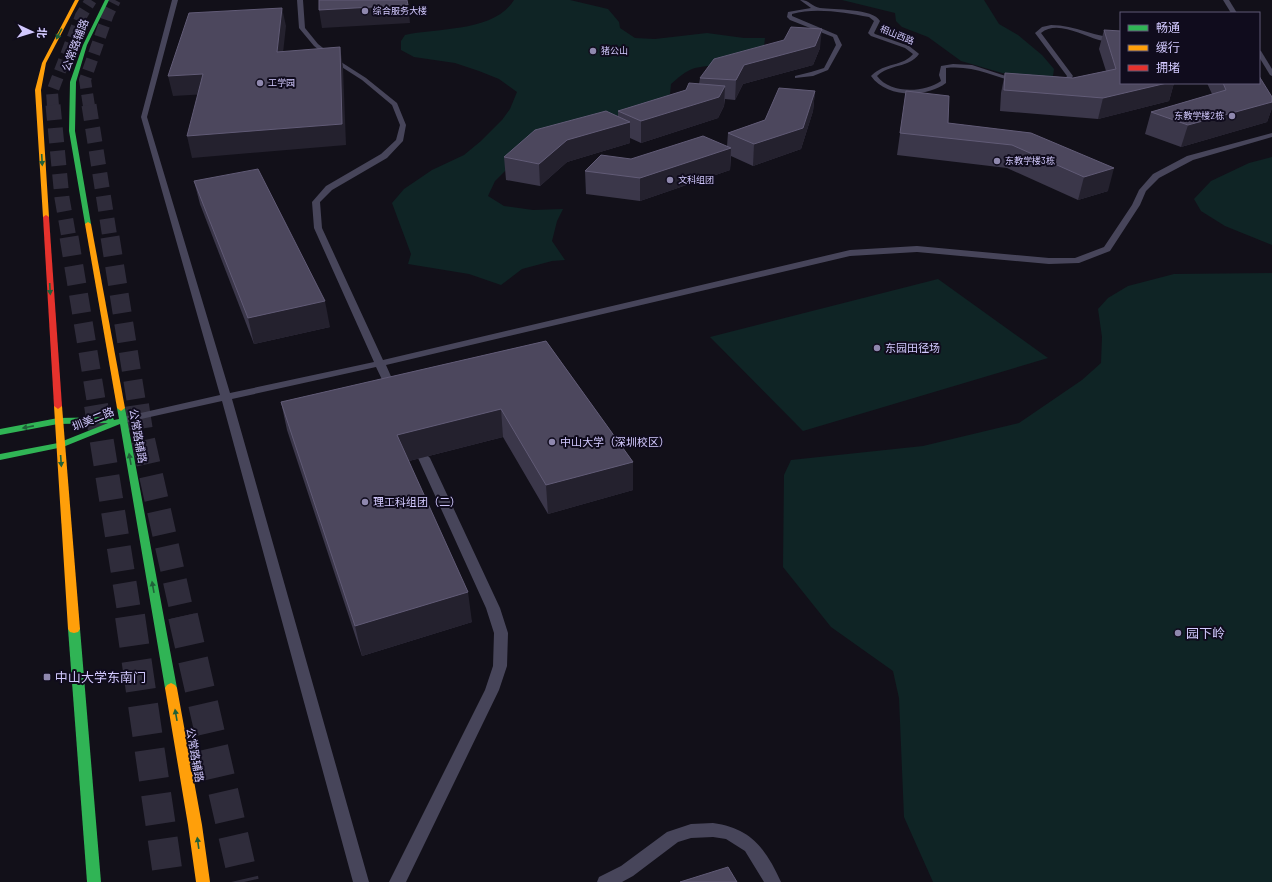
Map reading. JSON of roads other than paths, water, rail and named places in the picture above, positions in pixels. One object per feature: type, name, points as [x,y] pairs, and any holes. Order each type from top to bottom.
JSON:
[{"type":"main road","name":"公常路辅路","points":[[77,0],[44,63],[38,90],[58,421],[94,882]]},
{"type":"main road","name":"公常路辅路","points":[[107,0],[85,45],[73,82],[72,131],[194,817],[203,882]]},
{"type":"main road","name":"圳美二路","points":[[0,432],[58,421],[123,420]]},
{"type":"main road","name":"圳美二路","points":[[0,457],[60,445],[123,420]]},
{"type":"lane","points":[[174,0],[144,117],[226,397],[361,882]]},
{"type":"lane","points":[[300,0],[302,28],[316,45],[339,63],[364,79],[394,104],[403,125],[399,141],[384,156],[329,188],[316,202],[318,228],[395,396]]},
{"type":"lane","points":[[803,0],[818,10]]},
{"type":"lane","points":[[1226,0],[1233,12]]},
{"type":"lane","name":"相山西路","points":[[797,77],[813,74],[826,69],[839,45],[835,36],[792,19],[789,16],[790,12],[797,10],[818,10],[871,16],[877,21],[871,33],[873,35],[907,47],[916,54],[909,60],[888,66],[878,71],[874,76],[875,79],[883,85],[899,91],[914,92],[936,88],[944,82],[942,75],[943,67],[952,65],[974,67],[1025,83]]},
{"type":"lane","points":[[1052,84],[1066,82],[1070,76],[1038,33],[1043,28],[1061,27],[1073,29],[1100,39],[1120,40]]},
{"type":"lane","points":[[1260,54],[1272,74]]},
{"type":"lane","points":[[123,420],[380,363],[850,253],[917,250],[1049,261],[1076,261],[1107,249],[1136,205],[1143,190],[1156,176],[1190,158],[1272,135]]},
{"type":"lane","points":[[1258,139],[1272,142]]},
{"type":"lane","points":[[397,882],[492,690],[500,666],[501,633],[493,608],[424,458]]},
{"type":"lane","points":[[606,882],[627,871],[673,837],[691,831],[713,830],[729,832],[751,846],[773,882]]},
{"type":"tunnel","points":[[53,106],[52,92],[81,16],[91,0]]},
{"type":"tunnel","points":[[89,106],[85,80],[108,14],[115,0]]},
{"type":"tunnel","points":[[53,105],[62,198],[69,238]]},
{"type":"tunnel","points":[[89,105],[110,238]]},
{"type":"tunnel","points":[[69,237],[97,406]]},
{"type":"tunnel","points":[[110,237],[137,406]]},
{"type":"tunnel","points":[[96,405],[130,617]]},
{"type":"tunnel","points":[[137,405],[141,431],[183,617]]},
{"type":"tunnel","points":[[130,616],[169,882]]},
{"type":"tunnel","points":[[183,616],[244,882]]},
{"type":"place","name":"综合服务大楼","points":[[365,11]]},
{"type":"place","name":"猪公山","points":[[593,51]]},
{"type":"place","name":"工学园","points":[[260,83]]},
{"type":"place","name":"东教学楼2栋","points":[[1232,116]]},
{"type":"place","name":"东教学楼3栋","points":[[997,161]]},
{"type":"place","name":"文科组团","points":[[670,180]]},
{"type":"place","name":"东园田径场","points":[[877,348]]},
{"type":"place","name":"中山大学（深圳校区）","points":[[552,442]]},
{"type":"place","name":"理工科组团（二）","points":[[365,502]]},
{"type":"place","name":"园下岭","points":[[1178,633]]},
{"type":"place","name":"中山大学东南门","points":[[47,677]]}]
